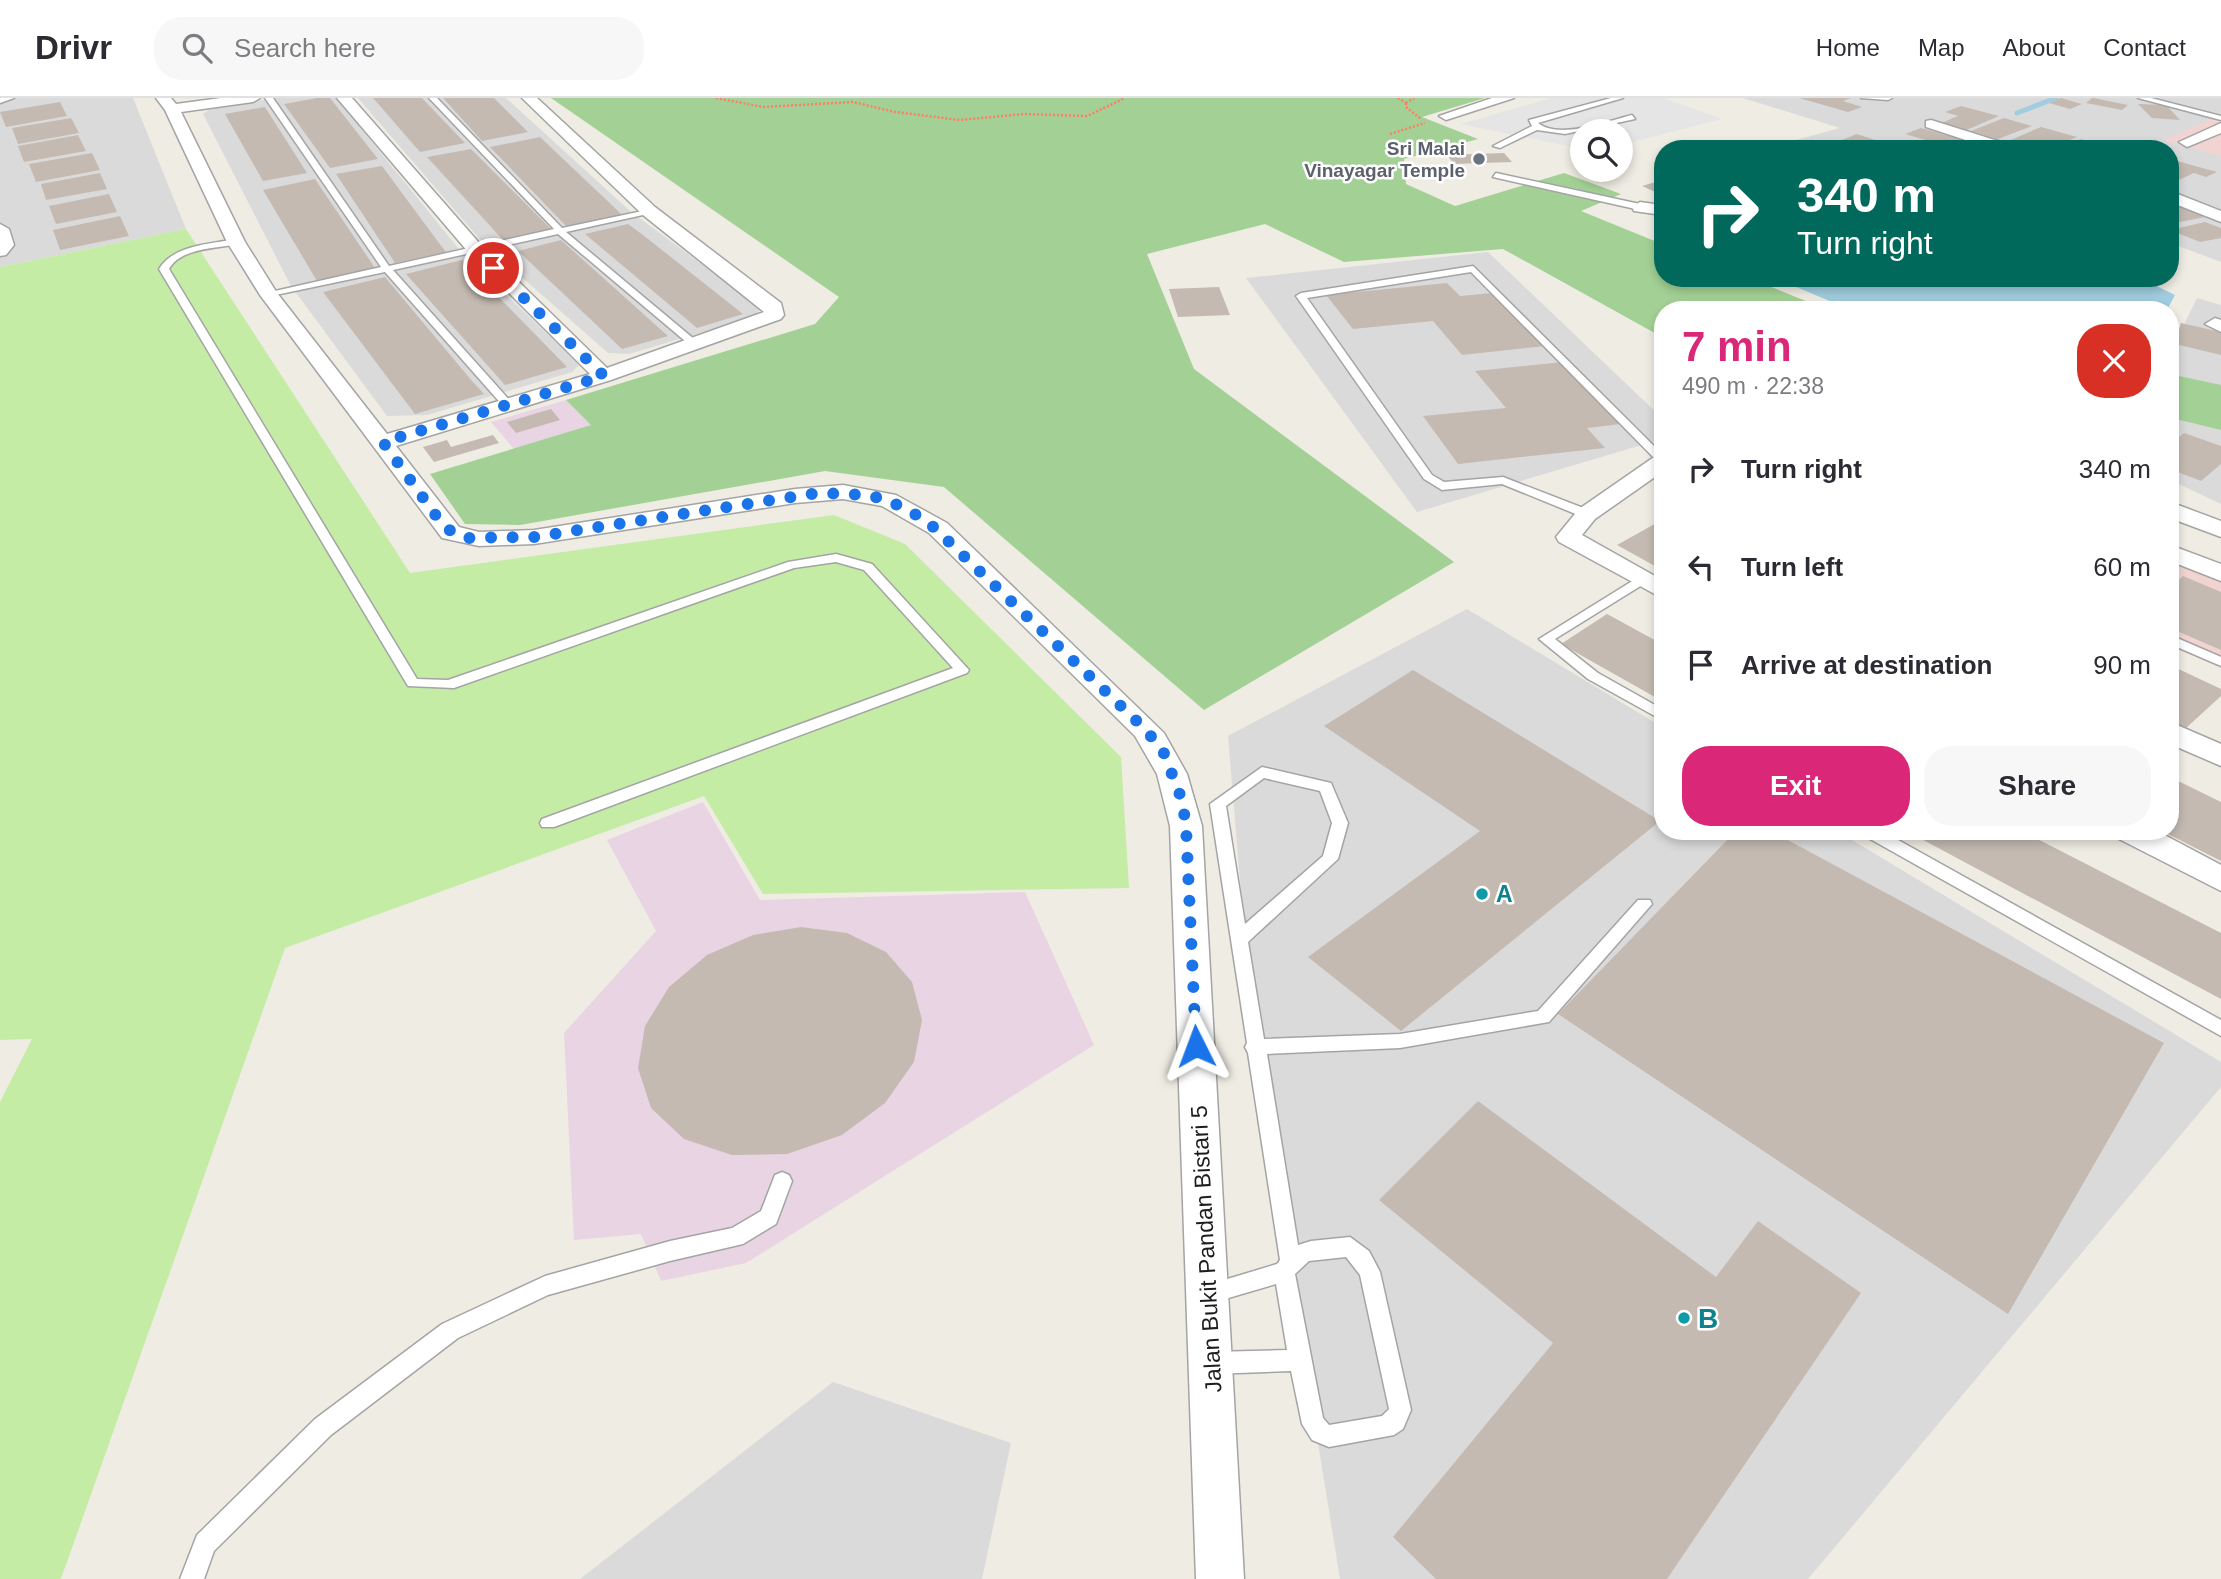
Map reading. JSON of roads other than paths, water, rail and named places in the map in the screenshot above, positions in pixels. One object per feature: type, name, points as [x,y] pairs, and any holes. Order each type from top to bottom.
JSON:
[{"type":"street","points":[[0,99],[8,98]]},
{"type":"street","points":[[167,103],[253,98]]},
{"type":"street","points":[[344,98],[475,250],[604,376]]},
{"type":"street","points":[[383,442],[604,376],[770,319],[774,314],[775,307],[649,211],[529,98]]},
{"type":"street","points":[[1446,116],[1507,98]]},
{"type":"street","name":"Jalan Bukit Pandan Bistari 5","points":[[167,103],[236,242],[269,295],[451,533],[479,539],[534,537],[818,493],[843,492],[888,500],[914,512],[937,528],[1145,729],[1163,751],[1175,775],[1186,826],[1220,1579]]},
{"type":"street","points":[[1931,124],[1982,140]]},
{"type":"street","points":[[2210,148],[2187,142],[2221,128]]},
{"type":"street","points":[[2179,200],[2221,217]]},
{"type":"street","points":[[1640,207],[1654,209]]},
{"type":"street","points":[[0,229],[5,245],[0,251]]},
{"type":"street","points":[[1652,584],[1568,537],[1587,514],[1654,467]]},
{"type":"street","points":[[1636,481],[1654,490]]},
{"type":"street","points":[[2179,513],[2218,529]]},
{"type":"street","points":[[2179,553],[2218,529]]},
{"type":"street","points":[[2179,559],[2221,573]]},
{"type":"street","points":[[2179,736],[2221,756]]},
{"type":"street","points":[[2147,840],[2221,878]]},
{"type":"lane","points":[[269,98],[387,269],[508,405]]},
{"type":"lane","points":[[433,98],[559,231],[695,344]]},
{"type":"lane","points":[[1619,98],[1532,122],[1536,127],[1556,133],[1632,117]]},
{"type":"lane","points":[[1865,98],[1888,98]]},
{"type":"lane","points":[[2142,98],[2221,118]]},
{"type":"lane","points":[[1497,146],[1536,127]]},
{"type":"lane","points":[[1496,175],[1640,207]]},
{"type":"lane","points":[[269,295],[649,211]]},
{"type":"lane","points":[[236,242],[196,250],[169,260],[164,269],[413,683],[449,685],[792,565],[836,558],[868,567],[962,670],[548,823]]},
{"type":"lane","points":[[1587,514],[1503,480],[1442,486],[1428,477],[1301,296],[1473,269],[1654,453]]},
{"type":"lane","points":[[1652,584],[1545,639],[1593,676],[1654,710]]},
{"type":"lane","points":[[2179,643],[2221,662]]},
{"type":"lane","points":[[1208,1294],[1287,1266],[1299,1252],[1350,1247],[1362,1258],[1370,1272],[1400,1410],[1395,1421],[1386,1427],[1329,1436],[1320,1432],[1313,1424],[1300,1360],[1287,1266],[1238,940],[1218,804],[1262,772],[1326,787],[1340,823],[1331,859],[1238,940]]},
{"type":"lane","points":[[1886,840],[2221,1029]]},
{"type":"lane","points":[[1254,1047],[1400,1041],[1544,1017],[1644,905]]},
{"type":"lane","points":[[191,1579],[205,1544],[323,1427],[450,1331],[545,1286],[670,1251],[736,1237],[769,1217],[782,1181]]},
{"type":"lane","points":[[1212,1363],[1300,1360]]},
{"type":"water","points":[[1796,287],[2159,287],[2175,295],[2172,301],[1830,301]]},
{"type":"waterway","points":[[2017,113],[2056,98]]},
{"type":"place","name":"Sri Malai Vinayagar Temple","points":[[1479,159]]},
{"type":"place","name":"A","points":[[1482,894]]},
{"type":"place","name":"B","points":[[1684,1318]]}]
